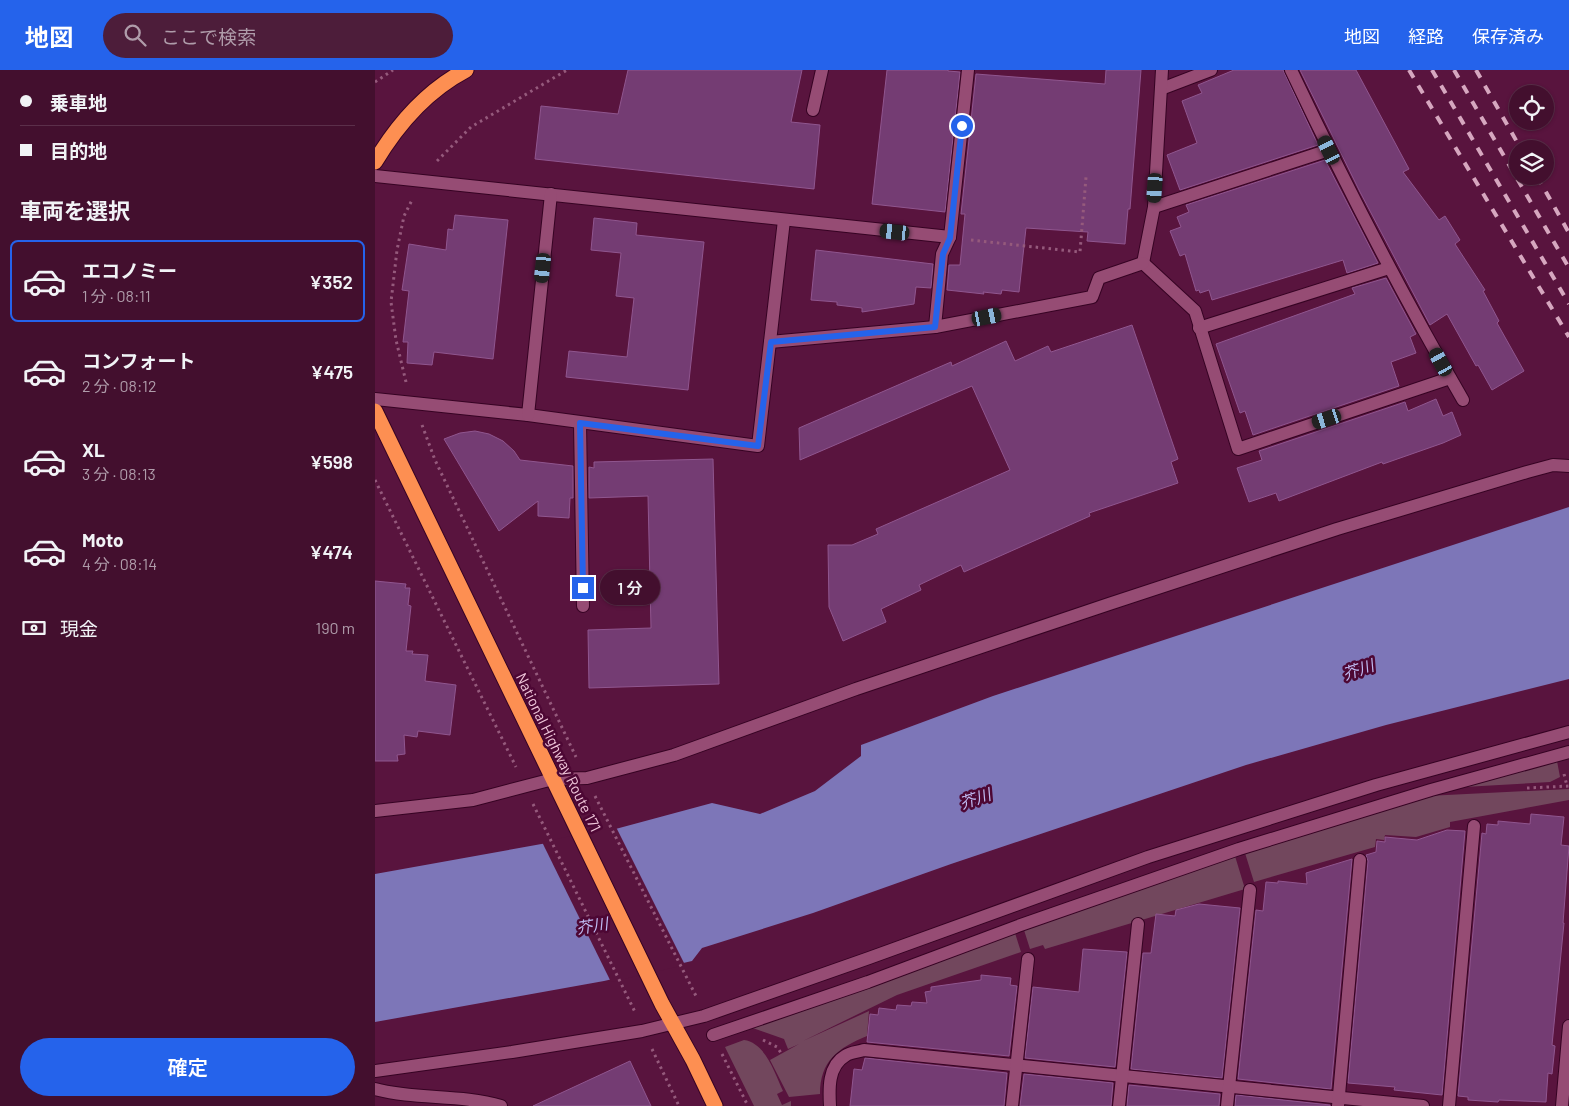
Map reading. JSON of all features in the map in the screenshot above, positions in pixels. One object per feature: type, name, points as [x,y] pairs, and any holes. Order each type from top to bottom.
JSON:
[{"type":"highway","points":[[375,162],[397,129],[416,108],[437,90],[466,70]]},
{"type":"highway","name":"National Highway Route 171","points":[[375,411],[662,1004],[715,1106]]},
{"type":"street","points":[[813,110],[822,70]]},
{"type":"street","points":[[935,327],[943,254],[950,238],[968,70]]},
{"type":"street","points":[[1143,263],[1153,207],[1162,70]]},
{"type":"street","points":[[1161,89],[1211,70]]},
{"type":"street","points":[[1291,70],[1389,268],[1463,400]]},
{"type":"street","points":[[1153,207],[1329,150]]},
{"type":"street","points":[[375,176],[950,238]]},
{"type":"street","points":[[528,415],[551,194]]},
{"type":"street","points":[[375,399],[528,415],[758,446],[784,220]]},
{"type":"street","points":[[771,342],[935,327],[1092,297],[1099,278],[1143,263]]},
{"type":"street","points":[[1143,263],[1195,311],[1238,448],[1450,378]]},
{"type":"street","points":[[1199,328],[1389,268]]},
{"type":"street","points":[[580,423],[583,606]]},
{"type":"street","points":[[375,811],[473,800],[553,778],[587,778],[674,755],[856,689],[1119,601],[1337,529],[1553,465],[1569,457]]},
{"type":"street","points":[[1553,465],[1569,466]]},
{"type":"street","points":[[375,1070],[476,1057],[643,1031],[704,1016],[1148,857],[1376,785],[1569,732]]},
{"type":"street","points":[[713,1035],[868,982],[1018,926],[1239,849],[1431,790],[1569,752]]},
{"type":"street","points":[[1449,1106],[1474,826]]},
{"type":"street","points":[[1339,1101],[1360,860]]},
{"type":"street","points":[[1227,1106],[1250,890]]},
{"type":"street","points":[[1119,1106],[1137,924]]},
{"type":"street","points":[[1012,1106],[1028,959]]},
{"type":"street","points":[[1562,1106],[1569,1026]]},
{"type":"street","points":[[830,1106],[831,1073],[837,1062],[846,1054],[863,1050],[1229,1086],[1339,1101],[1423,1106]]},
{"type":"street","points":[[375,1089],[485,1101],[501,1106]]},
{"type":"path","points":[[375,82],[393,70]]},
{"type":"path","points":[[950,238],[1080,252],[1086,176]]},
{"type":"path","points":[[375,480],[525,785],[679,1106]]},
{"type":"path","points":[[1564,775],[1567,786]]},
{"type":"path","points":[[594,794],[695,995]]},
{"type":"path","points":[[757,1037],[773,1044],[781,1052]]},
{"type":"shaded area","points":[[1557,761],[1560,777],[1550,782],[1464,787]]},
{"type":"shaded area","points":[[1569,789],[1569,800],[1450,822],[1450,827],[1416,837],[1385,835],[1384,840],[1376,839],[1375,847],[1254,882],[1245,853],[1427,796]]},
{"type":"shaded area","points":[[1235,856],[1245,889],[1045,949],[1043,945],[1030,949],[1024,930]]},
{"type":"shaded area","points":[[1015,933],[1021,952],[897,995],[803,1041],[869,1011],[867,1036],[847,1045],[827,1064],[823,1073],[820,1094],[789,1097],[770,1060],[799,1044],[788,1049],[784,1039],[750,1027]]},
{"type":"shaded area","points":[[744,1040],[752,1042],[769,1060],[783,1091],[777,1094],[782,1105],[791,1101],[791,1106],[754,1106],[725,1047]]},
{"type":"water","name":"芥川","points":[[1569,507],[1569,679],[1386,725],[1246,765],[951,864],[813,913],[702,948],[692,961],[604,981],[375,1022],[375,874],[597,834],[712,803],[760,814],[815,791],[861,756],[861,745],[993,696]]},
{"type":"pier","points":[[616,827],[685,965],[611,982],[542,842]]},
{"type":"building","points":[[628,70],[802,70],[791,122],[820,125],[814,189],[535,159],[541,106],[618,114]]},
{"type":"building","points":[[887,70],[948,70],[960,72],[945,212],[872,204]]},
{"type":"building","points":[[1106,70],[1141,70],[1130,209],[1128,209],[1125,244],[1087,241],[1088,232],[1026,228],[1019,292],[1002,290],[1001,294],[983,292],[984,294],[947,290],[949,265],[960,265],[965,214],[961,214],[976,74],[1105,84]]},
{"type":"building","points":[[1234,70],[1283,70],[1318,145],[1180,190],[1167,155],[1197,143],[1182,101],[1202,93],[1198,85]]},
{"type":"building","points":[[1300,70],[1356,70],[1409,169],[1403,172],[1439,220],[1445,216],[1460,240],[1455,244],[1485,290],[1483,291],[1499,321],[1497,323],[1524,371],[1492,390],[1478,365],[1476,366],[1447,314],[1430,325],[1360,192]]},
{"type":"building","points":[[1325,160],[1378,263],[1347,273],[1343,260],[1212,300],[1209,290],[1200,293],[1199,290],[1196,291],[1185,254],[1180,256],[1170,231],[1181,227],[1177,217],[1189,212],[1186,205]]},
{"type":"building","points":[[455,215],[508,220],[493,359],[434,352],[432,365],[407,363],[408,342],[403,342],[409,291],[402,290],[409,244],[446,250],[448,229],[453,230]]},
{"type":"building","points":[[594,218],[637,223],[636,235],[704,242],[688,390],[566,377],[569,351],[627,357],[634,298],[616,296],[621,253],[591,250]]},
{"type":"building","points":[[816,250],[933,264],[931,288],[916,287],[914,304],[862,312],[862,308],[837,305],[837,302],[811,300]]},
{"type":"building","points":[[1386,278],[1416,334],[1410,337],[1416,353],[1391,362],[1399,386],[1253,435],[1245,411],[1240,413],[1216,344],[1355,294],[1352,288]]},
{"type":"building","points":[[1132,325],[1178,459],[1171,462],[1178,483],[1089,513],[1090,516],[964,572],[961,565],[919,585],[921,590],[881,609],[886,622],[843,641],[829,607],[828,545],[852,545],[878,534],[876,529],[1010,470],[972,386],[800,460],[799,428],[951,362],[952,366],[1006,341],[1015,361],[1048,346],[1051,352]]},
{"type":"building","points":[[1436,399],[1443,416],[1452,412],[1461,435],[1383,464],[1382,462],[1279,501],[1276,493],[1249,502],[1237,468],[1262,460],[1259,451],[1405,402],[1408,411]]},
{"type":"building","points":[[475,431],[489,434],[503,441],[514,451],[520,460],[573,466],[573,498],[570,498],[569,518],[538,516],[538,501],[499,531],[444,439],[460,433]]},
{"type":"building","points":[[713,459],[719,684],[589,688],[588,630],[651,628],[648,496],[589,498],[589,467],[594,468],[594,462]]},
{"type":"building","points":[[375,581],[406,584],[405,588],[410,588],[408,605],[411,606],[406,651],[413,651],[412,654],[428,655],[425,681],[456,685],[450,735],[418,731],[417,737],[404,735],[405,754],[397,755],[398,761],[375,761]]},
{"type":"building","points":[[1531,814],[1564,817],[1561,845],[1569,846],[1564,923],[1552,1045],[1555,1046],[1552,1074],[1548,1073],[1546,1102],[1468,1100],[1468,1097],[1458,1096],[1482,833],[1486,834],[1487,824],[1498,825],[1498,821],[1530,824]]},
{"type":"building","points":[[1447,830],[1465,831],[1442,1095],[1394,1090],[1395,1087],[1348,1083],[1368,861],[1366,855],[1376,852],[1377,841],[1385,842],[1385,837],[1417,840]]},
{"type":"building","points":[[1352,859],[1331,1089],[1238,1079],[1256,910],[1263,911],[1266,882],[1278,883],[1278,881],[1307,884],[1306,873]]},
{"type":"building","points":[[1199,904],[1240,908],[1222,1078],[1131,1069],[1143,953],[1151,953],[1156,914],[1175,916],[1176,910]]},
{"type":"building","points":[[1083,949],[1127,952],[1115,1067],[1025,1058],[1033,987],[1079,992]]},
{"type":"building","points":[[981,975],[1011,978],[1010,985],[1017,986],[1009,1056],[867,1042],[870,1014],[878,1015],[879,1008],[896,1010],[897,1005],[911,1006],[912,1002],[927,1003],[925,992],[931,991],[931,987],[981,980]]},
{"type":"building","points":[[865,1058],[1007,1073],[1004,1106],[850,1106],[854,1069],[862,1070]]},
{"type":"building","points":[[630,1061],[651,1106],[533,1106]]},
{"type":"building","points":[[1024,1074],[1113,1083],[1111,1106],[1020,1106]]},
{"type":"building","points":[[1129,1085],[1220,1094],[1219,1106],[1127,1106]]},
{"type":"building","points":[[1236,1095],[1330,1105],[1330,1106],[1235,1106]]},
{"type":"railway","points":[[1409,70],[1569,337]]},
{"type":"railway","points":[[1432,70],[1569,304]]},
{"type":"railway","points":[[1454,70],[1569,268]]},
{"type":"railway","points":[[1476,70],[1516,140]]},
{"type":"railway","points":[[1542,185],[1569,233]]},
{"type":"route","points":[[583,588],[580,423],[758,446],[771,342],[935,327],[943,254],[950,238],[962,126]]}]
